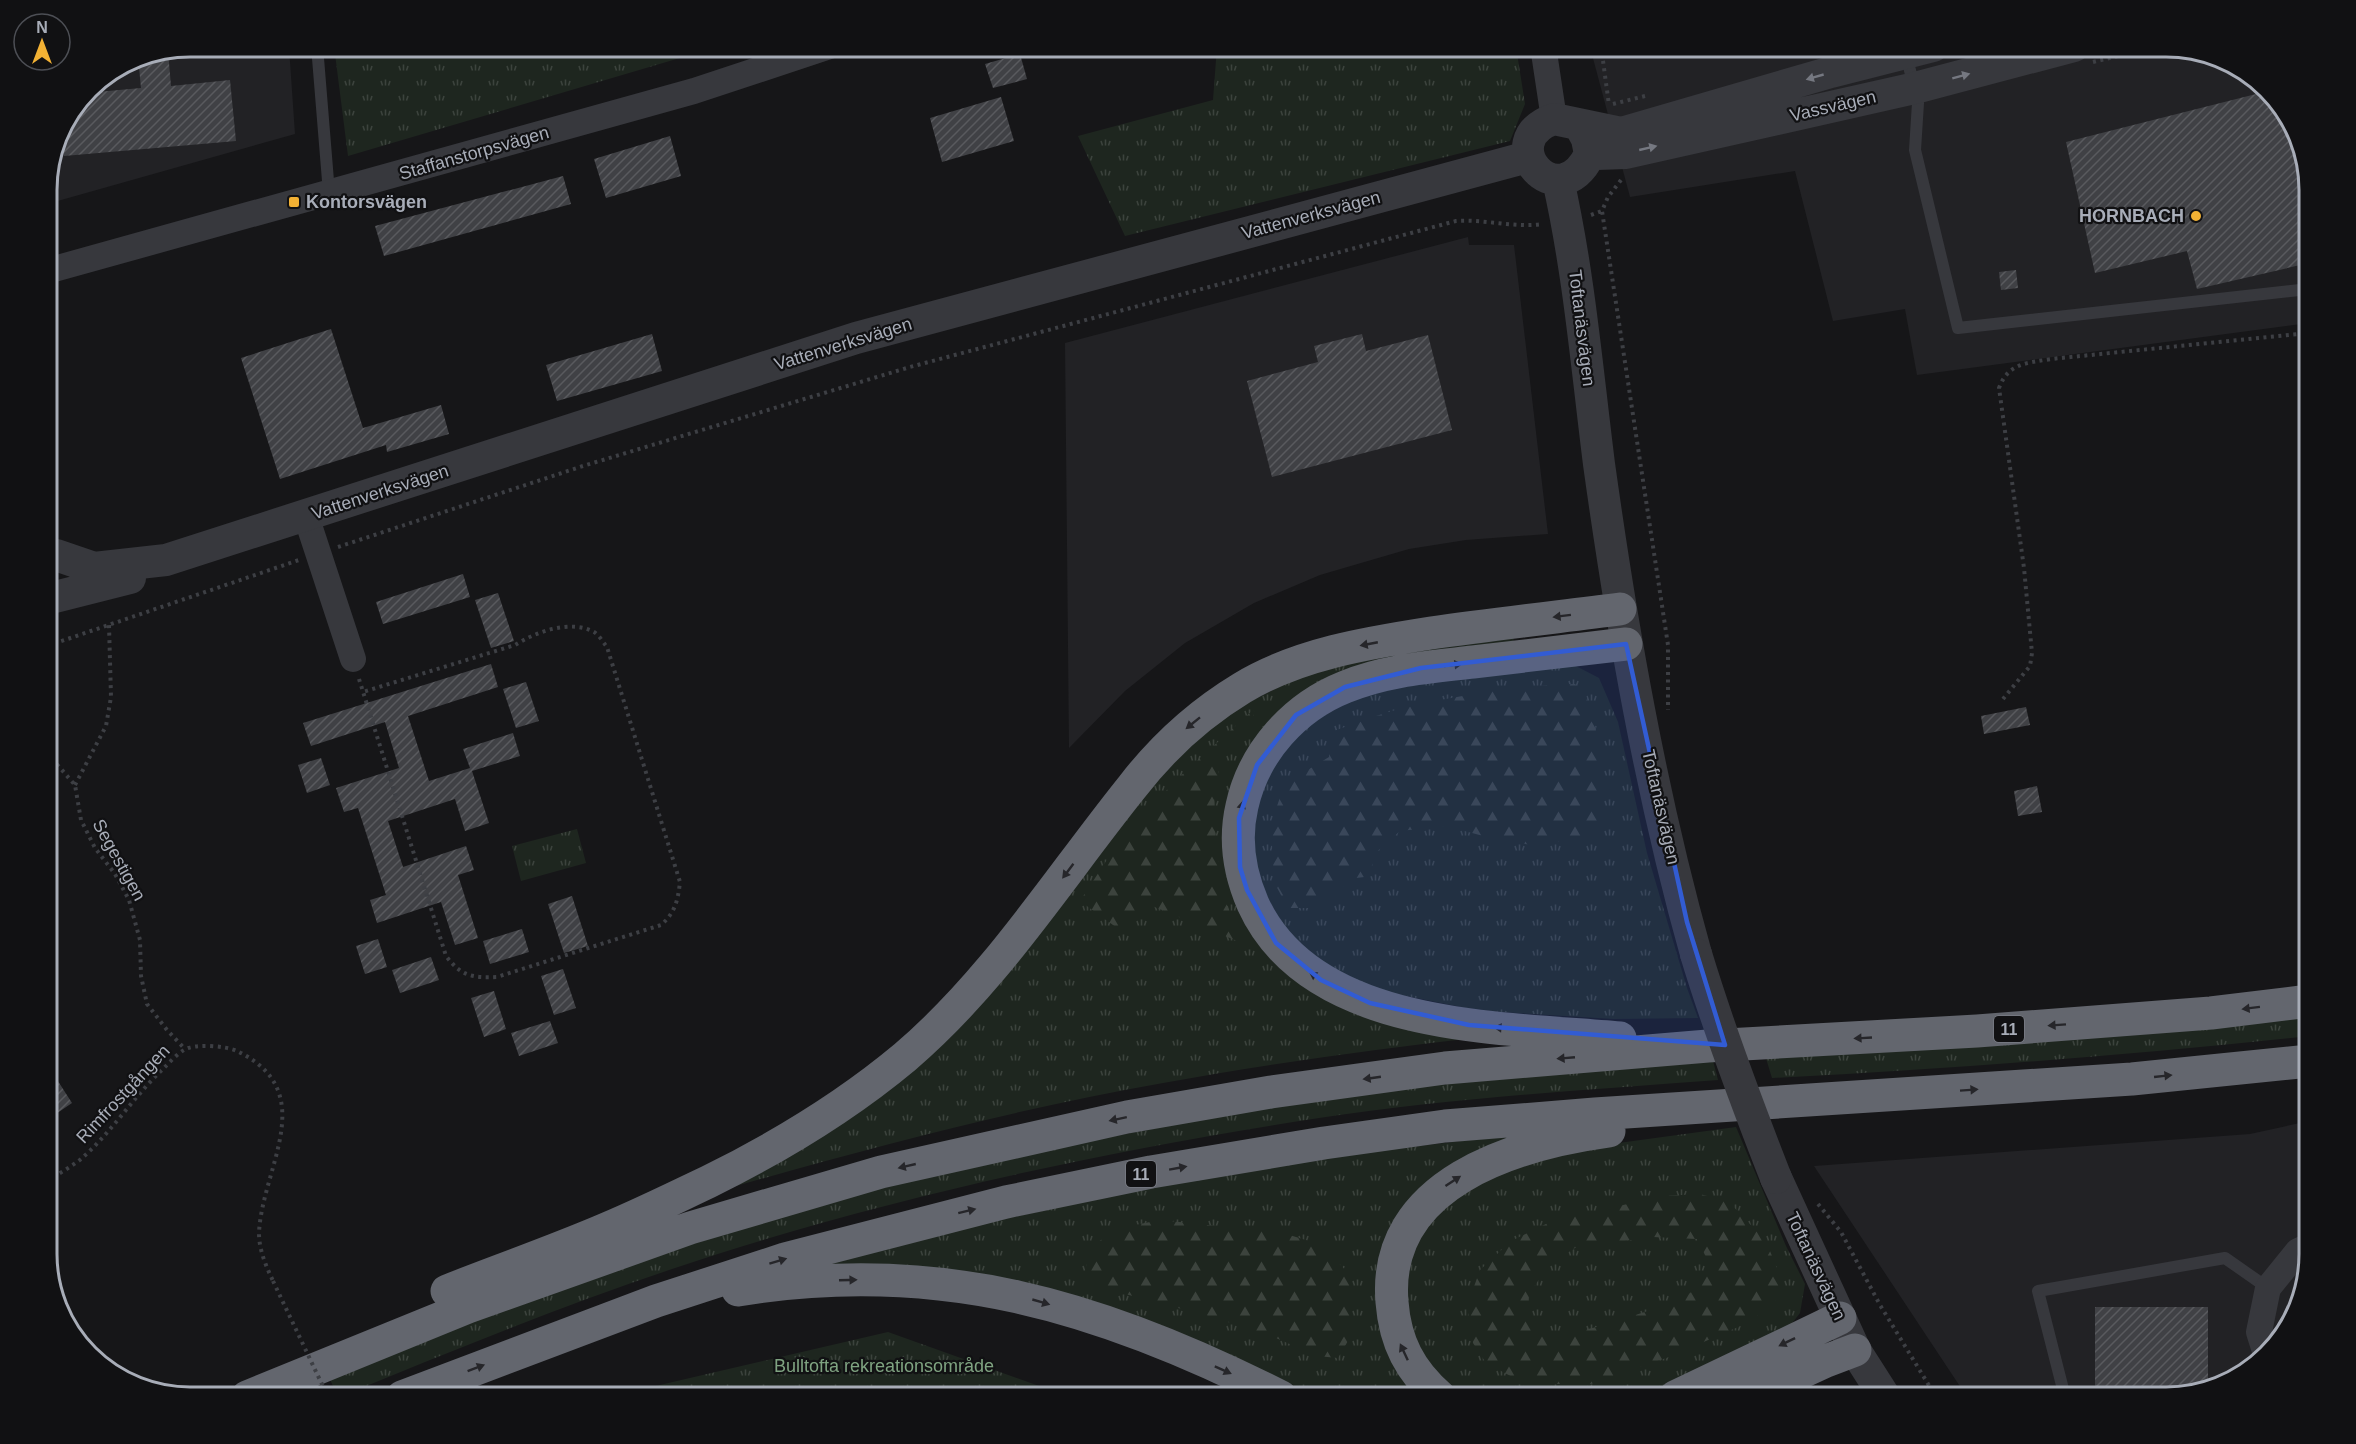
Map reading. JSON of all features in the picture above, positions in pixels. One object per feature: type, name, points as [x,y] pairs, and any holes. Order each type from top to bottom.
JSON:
[{"type":"highway","points":[[245,1387],[294,1359],[345,1334],[601,1232],[676,1198],[767,1153],[838,1109],[903,1059],[946,1019],[1011,946],[1150,765],[1190,726],[1243,687],[1298,663],[1361,645],[1457,629],[1620,609]]},
{"type":"highway","points":[[1626,644],[1432,667],[1380,676],[1345,687],[1320,700],[1296,715],[1272,741],[1257,765],[1245,793],[1239,818],[1240,867],[1256,910],[1276,943],[1290,957],[1321,980],[1370,1003],[1469,1025],[1708,1046]]},
{"type":"highway","name":"11","points":[[274,1387],[406,1331],[594,1261],[762,1206],[881,1172],[1127,1117],[1271,1092],[1445,1068],[1708,1046],[1977,1031],[2211,1013],[2299,1002]]},
{"type":"highway","name":"11","points":[[430,1387],[656,1301],[785,1259],[1006,1202],[1151,1172],[1324,1143],[1444,1126],[2132,1079],[2299,1062]]},
{"type":"highway","points":[[1429,1387],[1411,1368],[1393,1318],[1391,1292],[1393,1265],[1413,1220],[1428,1201],[1472,1169],[1527,1149],[1599,1132],[1653,1124],[1797,1111],[1910,1094]]},
{"type":"highway","points":[[525,1350],[650,1310],[728,1292],[818,1281],[880,1279],[982,1289],[1027,1298],[1127,1329],[1257,1387]]},
{"type":"highway","points":[[1698,1387],[1840,1318]]},
{"type":"highway","points":[[1771,1387],[1855,1350]]},
{"type":"street","name":"Staffanstorpsvägen","points":[[57,267],[694,91],[770,57]]},
{"type":"street","points":[[1548,57],[1575,133],[1579,173],[1558,180],[1545,178],[1537,172],[1528,157],[1528,144],[1532,134],[1544,123],[1575,133]]},
{"type":"street","name":"Vassvägen","points":[[1575,133],[1621,133],[1894,57]]},
{"type":"street","name":"Vassvägen","points":[[1575,133],[1626,153],[1915,88],[2032,57]]},
{"type":"street","name":"Vattenverksvägen","points":[[57,553],[94,568],[166,560],[856,338],[1528,157]]},
{"type":"street","name":"Toftanäsvägen","points":[[1558,180],[1568,221],[1626,644],[1651,767],[1696,954],[1715,1018],[1776,1178],[1855,1350],[1878,1387]]},
{"type":"street","points":[[306,516],[353,659]]},
{"type":"street","name":"Vattenverksvägen","points":[[57,598],[138,576],[166,560]]},
{"type":"street","points":[[57,562],[61,570],[57,587]]},
{"type":"street","points":[[2263,1345],[2259,1332],[2268,1288],[2299,1251]]},
{"type":"lane","points":[[318,57],[328,193]]},
{"type":"lane","points":[[1918,57],[1915,88],[1918,103],[1915,150],[1958,328],[2299,290]]},
{"type":"lane","points":[[2062,1387],[2038,1292],[2225,1258],[2268,1288]]},
{"type":"path","points":[[57,643],[583,466],[910,366],[1444,224],[1478,220],[1537,225],[1568,221],[1602,212],[1668,645],[1668,719]]},
{"type":"path","points":[[2003,699],[2030,666],[2032,653],[2024,568],[1999,388],[2004,376],[2020,365],[2051,359],[2299,334]]},
{"type":"path","points":[[57,764],[75,785],[106,726],[111,697],[109,626]]},
{"type":"path","points":[[353,659],[363,692],[446,956],[456,969],[476,978],[496,977],[661,925],[670,917],[678,901],[680,882],[607,647],[596,633],[577,627],[560,628],[531,636],[515,645],[363,692]]},
{"type":"path","name":"Segestigen","points":[[75,785],[81,820],[95,848],[115,874],[129,900],[140,940],[141,976],[147,1004],[185,1049]]},
{"type":"path","name":"Rimfrostgången","points":[[57,1175],[81,1159],[148,1083],[185,1049],[215,1046],[233,1049],[249,1057],[266,1070],[282,1100],[284,1122],[265,1198],[259,1234],[263,1260],[323,1387]]},
{"type":"path","points":[[1811,1195],[1841,1232],[1880,1305],[1928,1387]]},
{"type":"highlighted area","points":[[1626,644],[1687,922],[1725,1045],[1469,1025],[1370,1003],[1321,980],[1276,943],[1247,890],[1240,867],[1239,818],[1257,765],[1296,715],[1345,687],[1421,668]]},
{"type":"shaded area","points":[[181,57],[290,57],[295,134],[57,201],[57,181],[62,156],[67,139],[79,116],[102,90],[116,79],[147,64]]},
{"type":"shaded area","points":[[1593,57],[2183,58],[2217,67],[2247,84],[2272,109],[2292,147],[2299,181],[2299,324],[1917,375],[1905,309],[1833,321],[1795,171],[1630,197]]},
{"type":"shaded area","points":[[1468,237],[1469,245],[1514,245],[1548,534],[1466,540],[1409,549],[1320,575],[1254,603],[1185,643],[1125,691],[1069,748],[1065,343]]},
{"type":"shaded area","points":[[2299,1123],[2299,1254],[2294,1288],[2289,1305],[2272,1335],[2247,1360],[2217,1377],[2183,1386],[1960,1387],[1814,1166],[2250,1134]]},
{"type":"green space","points":[[335,57],[683,57],[348,156]]},
{"type":"green space","points":[[1216,57],[1518,57],[1525,104],[1510,141],[1125,236],[1078,136],[1213,100]]},
{"type":"green space","points":[[1513,633],[1514,645],[1276,716],[1228,871],[1243,920],[1273,961],[1482,1037],[1282,1063],[1105,1094],[934,1132],[708,1194],[813,1139],[1112,831],[1212,721],[1320,666]]},
{"type":"green space","points":[[1572,664],[1599,678],[1618,722],[1647,853],[1698,1018],[1614,1019],[1501,1012],[1466,1008],[1391,993],[1369,986],[1326,965],[1289,935],[1260,884],[1252,850],[1255,815],[1265,778],[1278,757],[1310,723],[1372,690]]},
{"type":"green space","points":[[1575,684],[1586,695],[1595,725],[1603,788],[1601,827],[1592,838],[1531,845],[1446,826],[1400,831],[1372,856],[1373,876],[1356,878],[1311,908],[1288,908],[1274,882],[1271,823],[1283,789],[1329,757],[1331,732],[1392,711],[1437,701],[1506,689]]},
{"type":"green space","points":[[1253,710],[1256,712],[1223,753],[1214,791],[1216,845],[1226,903],[1242,943],[1145,903],[1124,933],[1080,901],[1118,843],[1175,781]]},
{"type":"green space","points":[[577,829],[586,863],[521,881],[512,846]]},
{"type":"green space","points":[[2299,1012],[2299,1037],[2041,1061],[1772,1078],[1765,1055]]},
{"type":"green space","points":[[1712,1057],[1718,1080],[1518,1095],[1369,1111],[1238,1131],[1074,1162],[911,1199],[750,1244],[546,1314],[364,1387],[334,1387],[328,1376],[557,1285],[926,1173],[1325,1095]]},
{"type":"green space","points":[[1736,1127],[1786,1246],[1805,1284],[1800,1313],[1789,1327],[1662,1387],[1448,1387],[1431,1369],[1409,1327],[1406,1286],[1416,1241],[1430,1220],[1480,1179],[1582,1148]]},
{"type":"green space","points":[[1561,1129],[1391,1238],[1420,1387],[1287,1387],[1256,1371],[1148,1326],[774,1274],[841,1254],[1251,1166]]},
{"type":"green space","points":[[1700,1194],[1729,1202],[1766,1241],[1778,1271],[1781,1293],[1772,1306],[1745,1324],[1669,1357],[1591,1384],[1548,1384],[1518,1380],[1486,1363],[1473,1343],[1467,1306],[1480,1270],[1511,1241],[1550,1222],[1662,1196]],"holes":[[[1653,1237],[1697,1239],[1707,1259],[1708,1271],[1696,1289],[1676,1302],[1601,1326],[1562,1335],[1543,1331],[1528,1322],[1529,1294],[1549,1265],[1575,1248]]]},
{"type":"green space","points":[[1160,1220],[1283,1233],[1322,1245],[1349,1274],[1352,1334],[1338,1358],[1317,1356],[1276,1338],[1216,1318],[1095,1286],[1085,1270],[1093,1246],[1115,1229]]},
{"type":"green space","name":"Bulltofta rekreationsområde","points":[[888,1332],[1042,1387],[651,1387]]},
{"type":"building","points":[[1010,57],[1021,57],[1027,79],[993,88],[985,64]]},
{"type":"building","points":[[169,59],[171,86],[230,80],[236,141],[64,156],[67,139],[79,116],[100,92],[141,88],[139,67]]},
{"type":"building","name":"HORNBACH","points":[[2257,94],[2272,109],[2292,147],[2299,181],[2299,265],[2197,289],[2187,251],[2095,273],[2066,142]]},
{"type":"building","points":[[1001,97],[1014,141],[942,162],[930,118]]},
{"type":"building","points":[[670,136],[681,176],[606,198],[594,159]]},
{"type":"building","points":[[563,176],[571,204],[384,256],[375,226]]},
{"type":"building","points":[[2016,270],[2018,288],[2001,290],[1999,272]]},
{"type":"building","points":[[331,329],[363,428],[441,405],[449,434],[387,452],[386,445],[280,479],[241,358]]},
{"type":"building","points":[[652,334],[662,371],[557,401],[546,365]]},
{"type":"building","points":[[1362,334],[1366,351],[1428,335],[1452,430],[1272,477],[1247,381],[1318,362],[1314,346]]},
{"type":"building","points":[[463,574],[470,597],[383,624],[376,602]]},
{"type":"building","points":[[498,593],[514,641],[491,648],[475,600]]},
{"type":"building","points":[[491,664],[498,687],[408,716],[429,781],[470,768],[463,749],[513,733],[520,756],[472,771],[489,823],[465,831],[455,799],[388,821],[403,867],[466,846],[474,870],[458,875],[478,938],[455,945],[441,902],[377,923],[370,900],[386,895],[358,808],[344,812],[336,788],[399,768],[385,722],[311,746],[303,723]]},
{"type":"building","points":[[526,682],[539,721],[516,728],[503,689]]},
{"type":"building","points":[[2026,707],[2030,725],[1984,734],[1981,716]]},
{"type":"building","points":[[321,758],[330,785],[307,793],[298,765]]},
{"type":"building","points":[[2037,786],[2042,812],[2018,816],[2014,791]]},
{"type":"building","points":[[572,896],[588,946],[564,953],[548,904]]},
{"type":"building","points":[[522,929],[529,952],[490,964],[483,941]]},
{"type":"building","points":[[378,939],[387,967],[365,974],[356,946]]},
{"type":"building","points":[[431,957],[439,980],[400,993],[392,970]]},
{"type":"building","points":[[563,969],[576,1008],[554,1015],[541,976]]},
{"type":"building","points":[[494,991],[506,1029],[484,1037],[471,998]]},
{"type":"building","points":[[550,1021],[558,1043],[519,1056],[511,1033]]},
{"type":"building","points":[[57,1080],[72,1103],[57,1113]]},
{"type":"building","points":[[2095,1307],[2208,1307],[2208,1380],[2183,1386],[2095,1387]]},
{"type":"place","name":"Kontorsvägen","points":[[294,202]]},
{"type":"place","name":"HORNBACH","points":[[2196,216]]}]
